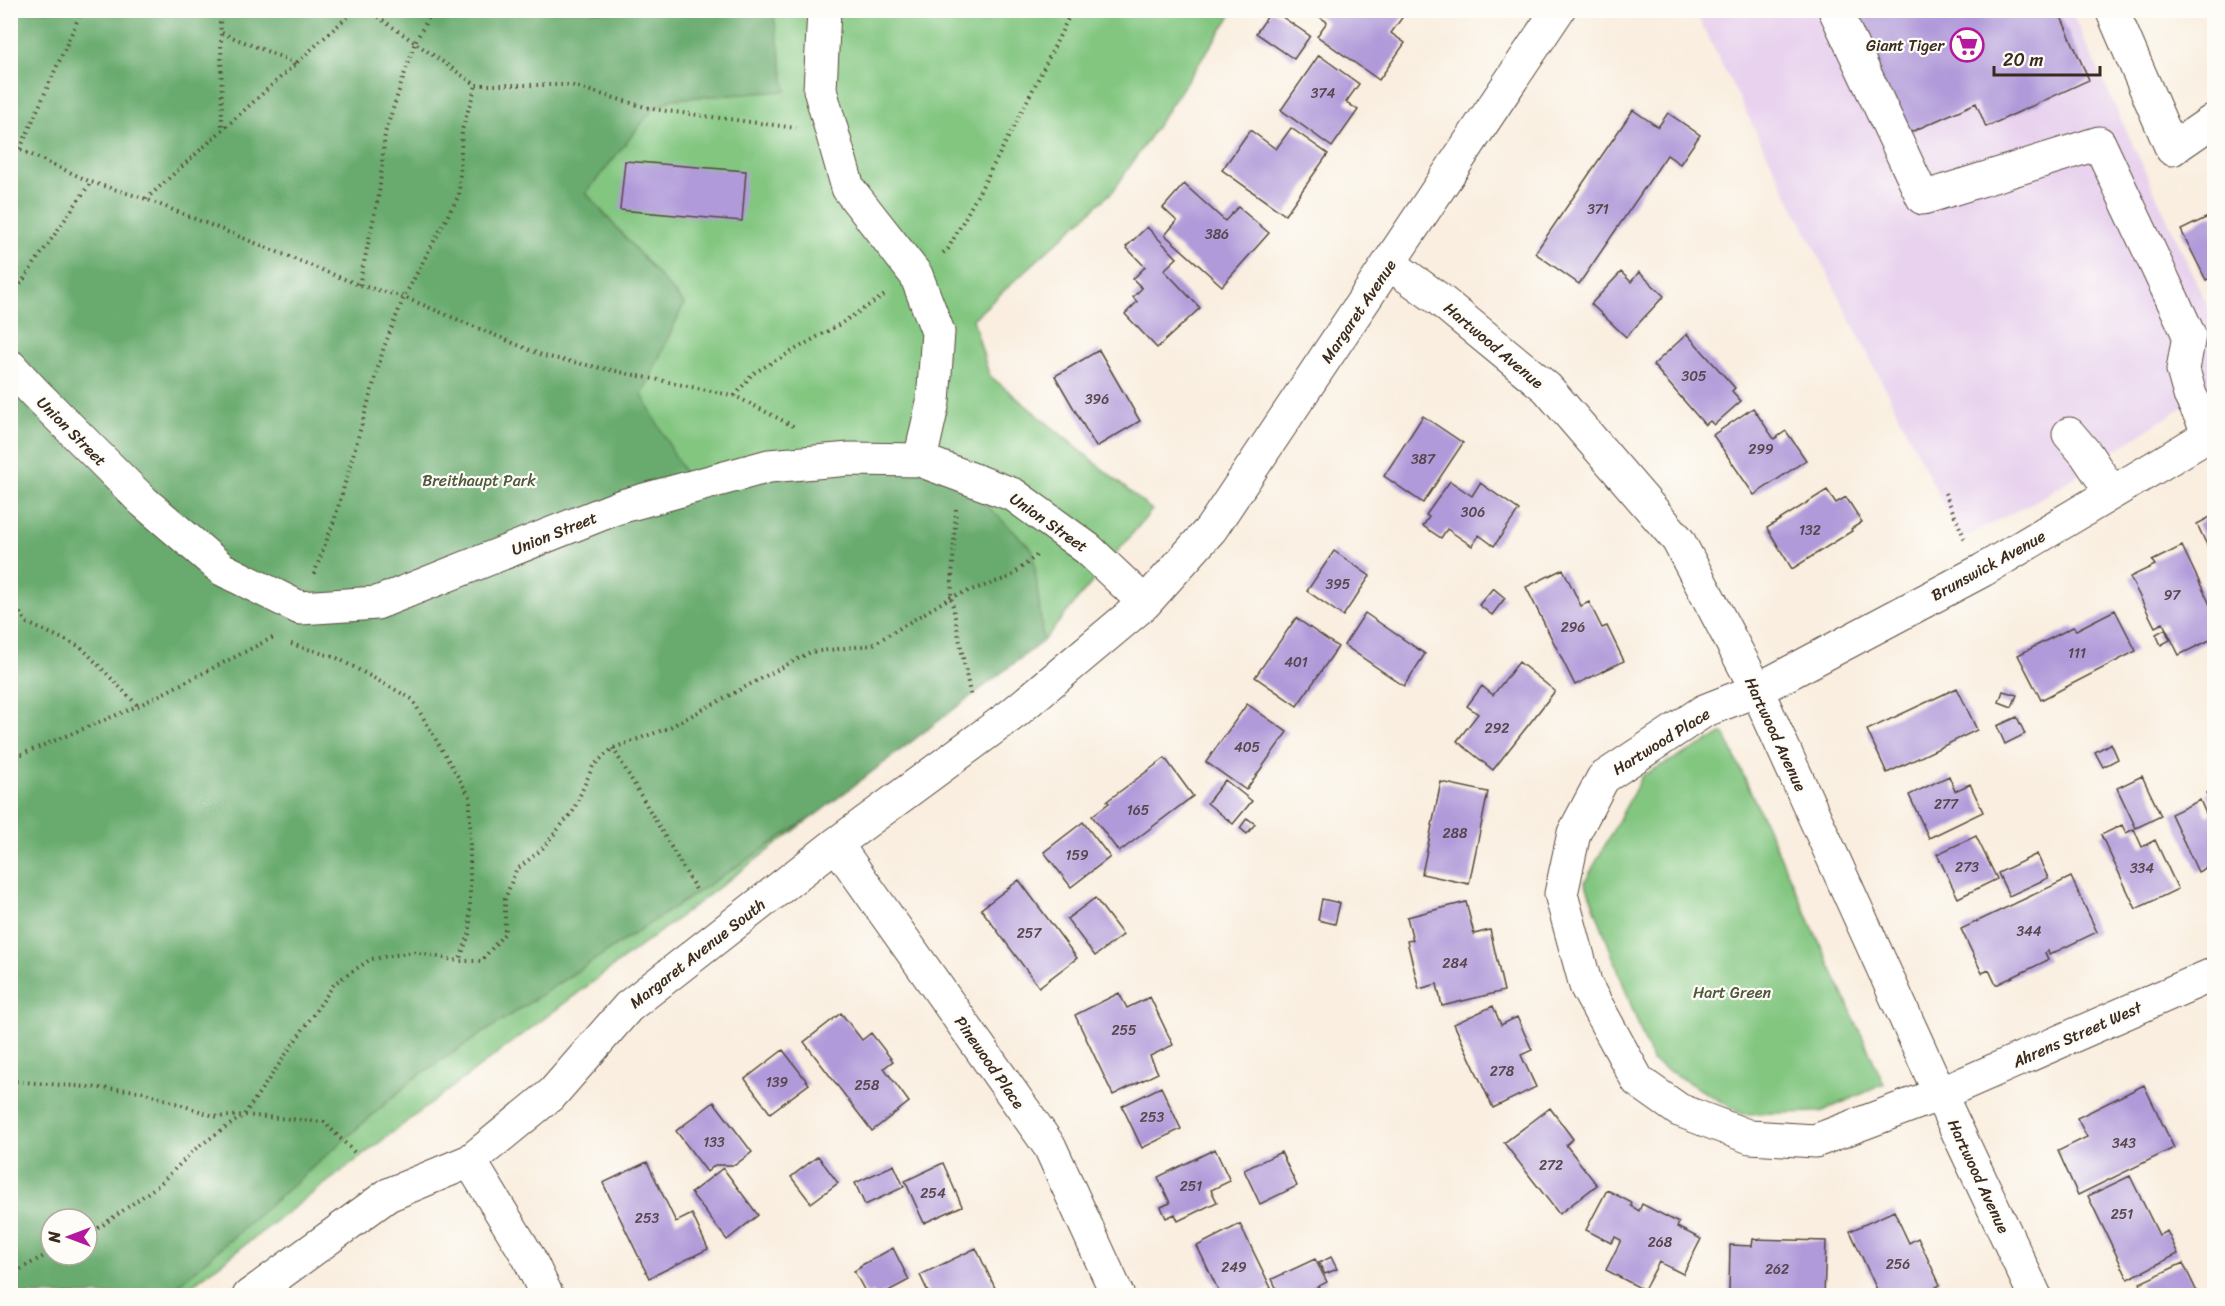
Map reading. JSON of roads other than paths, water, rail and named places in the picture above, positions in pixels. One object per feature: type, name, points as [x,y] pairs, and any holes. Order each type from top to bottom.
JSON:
[{"type":"street","points":[[824,10],[820,90],[848,188],[916,275],[938,332],[933,402],[920,460]]},
{"type":"street","name":"Margaret Avenue","points":[[1145,603],[1210,528],[1390,264],[1558,10]]},
{"type":"street","points":[[1835,10],[1923,198],[2099,143],[2189,335],[2183,370],[2190,395],[2212,433]]},
{"type":"street","points":[[2112,10],[2172,149],[2214,120]]},
{"type":"street","name":"Hartwood Avenue","points":[[1390,264],[1440,300],[1547,388],[1678,540],[1757,690],[1940,1094],[2035,1296]]},
{"type":"street","name":"Union Street","points":[[10,366],[144,502],[222,569],[300,608],[377,603],[619,507],[768,466],[850,459],[920,460],[1014,495],[1101,560],[1145,603]]},
{"type":"street","name":"Brunswick Avenue","points":[[1757,690],[1980,571],[2212,433]]},
{"type":"street","points":[[2069,434],[2086,454],[2112,493]]},
{"type":"street","name":"Margaret Avenue South","points":[[249,1296],[388,1195],[470,1161],[553,1093],[628,1007],[836,844],[1014,713],[1145,603]]},
{"type":"street","name":"Hartwood Place","points":[[1757,690],[1704,711],[1603,778],[1574,833],[1561,894],[1586,986],[1638,1081],[1679,1110],[1749,1137],[1815,1141],[1940,1094]]},
{"type":"street","name":"Pinewood Place","points":[[836,844],[1050,1147],[1118,1296]]},
{"type":"street","name":"Ahrens Street West","points":[[1940,1094],[2214,974]]},
{"type":"street","points":[[470,1161],[529,1258],[547,1296]]},
{"type":"place","name":"Giant Tiger","points":[[1967,45]]},
{"type":"park label","name":"Breithaupt Park","points":[[479,480]]},
{"type":"park label","name":"Hart Green","points":[[1732,992]]}]
